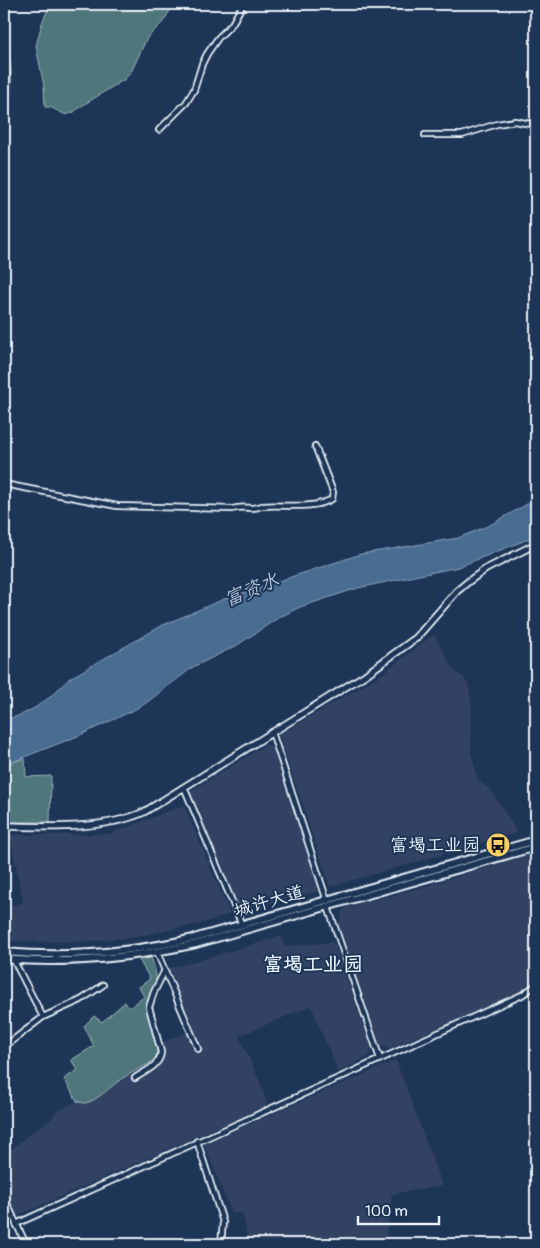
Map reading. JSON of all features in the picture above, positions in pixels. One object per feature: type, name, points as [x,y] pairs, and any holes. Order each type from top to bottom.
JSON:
[{"type":"main road","name":"城许大道","points":[[5,954],[13,959],[79,961],[116,958],[196,944],[536,840]]},
{"type":"main road","name":"城许大道","points":[[5,954],[60,955],[124,951],[194,938],[242,924],[328,904],[536,847]]},
{"type":"street","points":[[159,130],[186,103],[194,90],[207,54],[218,38],[232,24],[243,4]]},
{"type":"street","points":[[425,135],[462,135],[497,124],[515,121],[536,125]]},
{"type":"street","points":[[4,484],[117,506],[232,509],[241,506],[253,508],[262,506],[309,505],[332,498],[334,492],[314,446]]},
{"type":"street","points":[[4,826],[88,825],[119,821],[144,812],[365,675],[422,631],[457,591],[477,574],[536,544]]},
{"type":"street","points":[[272,732],[380,1059]]},
{"type":"street","points":[[184,787],[242,924]]},
{"type":"street","points":[[4,944],[5,954]]},
{"type":"street","points":[[157,952],[198,1049]]},
{"type":"street","points":[[13,959],[42,1017]]},
{"type":"street","points":[[134,1078],[157,1064],[160,1058],[161,1052],[149,1007],[165,970]]},
{"type":"street","points":[[4,1047],[42,1017],[81,1000],[103,985]]},
{"type":"street","points":[[16,1224],[522,995],[536,985]]},
{"type":"street","points":[[197,1141],[223,1222],[221,1244]]},
{"type":"street","points":[[4,1154],[4,1159]]},
{"type":"street","points":[[4,1197],[23,1238],[23,1241],[16,1244]]},
{"type":"shaded area","points":[[536,499],[536,536],[458,567],[358,588],[300,607],[278,618],[236,646],[193,667],[146,703],[132,711],[78,736],[4,765],[4,720],[21,715],[36,707],[70,678],[163,625],[224,599],[361,554],[458,538],[490,525]]},
{"type":"shaded area","points":[[434,634],[454,671],[464,678],[468,684],[472,706],[471,751],[477,778],[494,794],[517,833],[330,887],[279,735],[379,676]]},
{"type":"shaded area","points":[[267,744],[272,747],[320,891],[241,910],[189,792]]},
{"type":"shaded area","points":[[184,805],[230,914],[203,923],[129,938],[74,942],[6,941],[4,938],[4,908],[23,902],[10,835],[110,834]]},
{"type":"shaded area","points":[[531,854],[536,870],[536,979],[531,987],[389,1049],[379,1045],[339,925],[345,908],[423,887]]},
{"type":"shaded area","points":[[281,936],[285,946],[334,942],[372,1049],[368,1057],[338,1072],[311,1006],[239,1036],[268,1105],[17,1216],[4,1189],[10,1150],[37,1128],[51,1120],[56,1112],[77,1101],[85,1103],[136,1069],[151,1063],[155,1058],[164,1058],[161,1043],[194,1029],[169,968]]},
{"type":"shaded area","points":[[396,1060],[442,1186],[392,1194],[385,1244],[249,1244],[242,1212],[232,1214],[204,1144]]},
{"type":"green space","points":[[50,4],[174,4],[163,22],[147,38],[132,70],[125,79],[74,112],[66,115],[50,107],[45,107],[44,86],[36,46],[42,23]]},
{"type":"green space","points":[[4,39],[10,57],[11,81],[10,96],[4,120]]},
{"type":"green space","points":[[25,758],[26,777],[51,776],[50,822],[4,822],[4,765]]},
{"type":"green space","points":[[151,958],[155,967],[156,980],[147,1009],[157,1047],[155,1058],[150,1063],[126,1076],[94,1100],[85,1103],[77,1101],[64,1079],[78,1070],[71,1060],[94,1046],[84,1026],[94,1016],[102,1022],[125,1002],[129,1008],[144,997],[139,987],[150,979],[139,960]]},
{"type":"place","name":"富堨工业园","points":[[498,845]]},
{"type":"district","name":"富堨工业园","points":[[313,964]]},
{"type":"water label","name":"富资水","points":[[251,589]]}]
